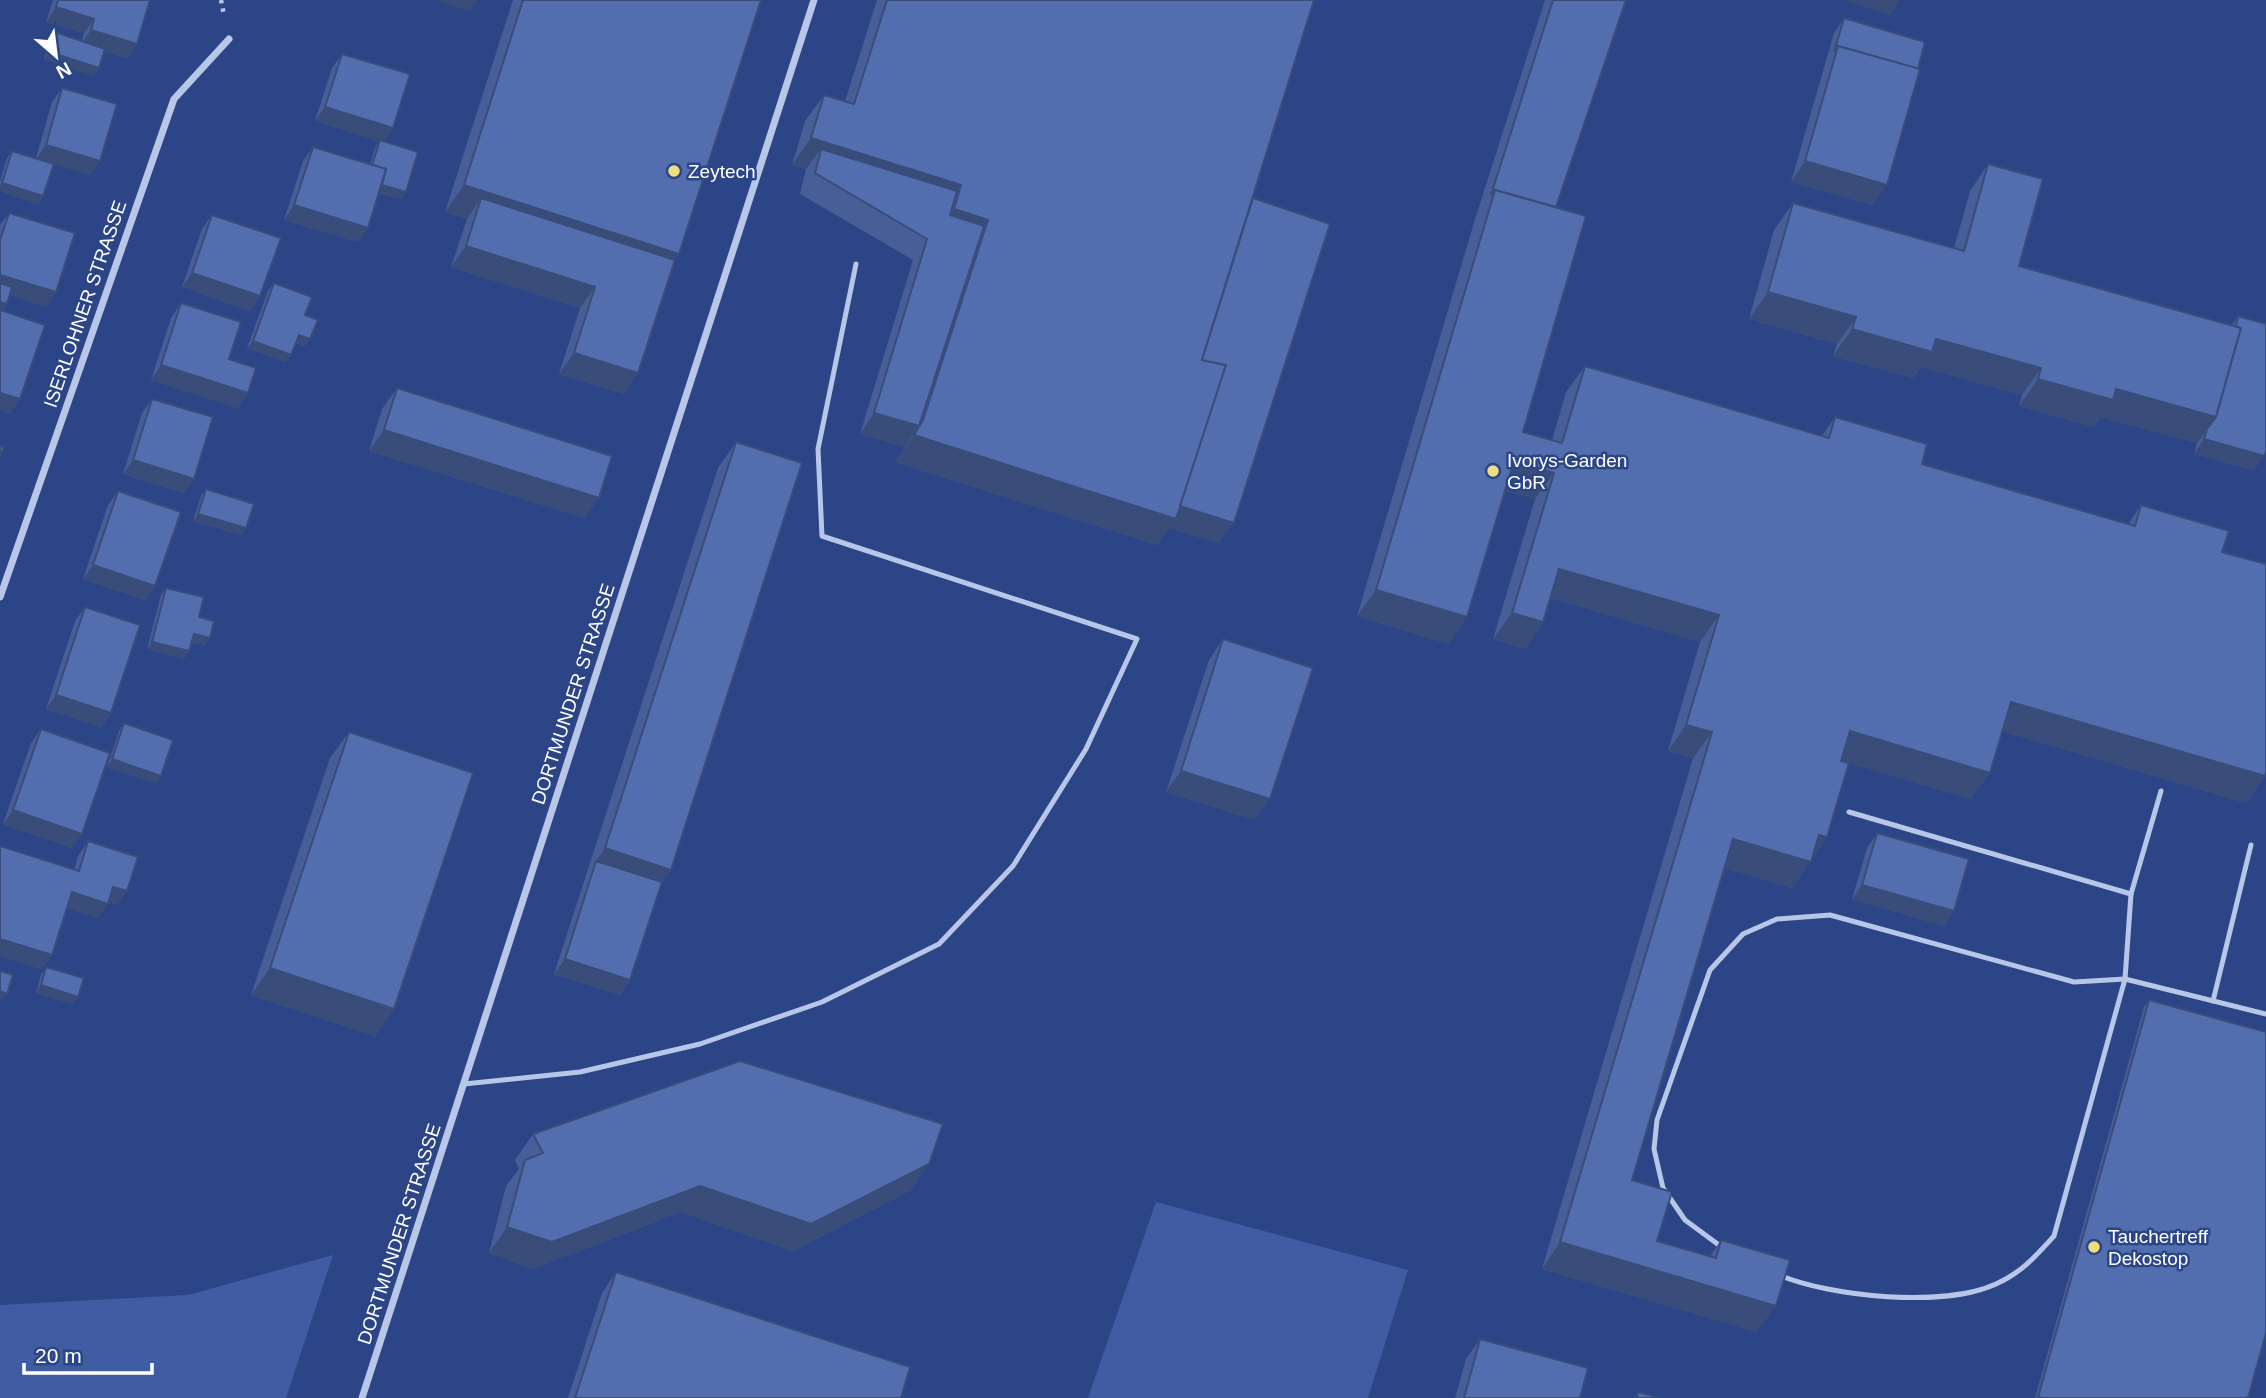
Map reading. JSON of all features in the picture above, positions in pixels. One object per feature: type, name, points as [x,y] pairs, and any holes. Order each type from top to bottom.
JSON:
[{"type":"street","name":"DORTMUNDER STRASSE","points":[[362,1398],[814,0]]},
{"type":"street","name":"ISERLOHNER STRASSE","points":[[0,597],[174,99],[229,39]]},
{"type":"lane","points":[[464,1084],[580,1072],[700,1044],[822,1002],[939,944],[1013,866],[1086,749],[1137,639],[822,536],[818,449],[856,264]]},
{"type":"lane","points":[[1766,1269],[1788,1279],[1864,1297],[1940,1296],[1995,1285],[2028,1266],[2054,1236],[2125,979],[2131,894],[2161,791]]},
{"type":"lane","points":[[1849,812],[2131,894]]},
{"type":"lane","points":[[2213,1001],[2251,845]]},
{"type":"lane","points":[[1732,1255],[1685,1220],[1663,1188],[1654,1149],[1657,1120],[1710,970],[1743,934],[1777,919],[1830,915],[2074,982],[2125,979],[2266,1014]]},
{"type":"shaded area","points":[[1156,1202],[1408,1270],[1368,1398],[1088,1398]]},
{"type":"shaded area","points":[[333,1255],[286,1398],[0,1398],[0,1305],[188,1295]]},
{"type":"building","points":[[58,0],[150,0],[137,44],[91,30],[94,19],[56,7]]},
{"type":"building","points":[[523,0],[761,0],[679,254],[464,185]]},
{"type":"building","points":[[887,0],[1314,0],[1202,360],[1226,365],[1176,519],[914,435],[923,420],[988,220],[954,209],[961,185],[811,138],[824,95],[854,104]]},
{"type":"building","points":[[1553,0],[1626,0],[1556,207],[1495,190],[1491,195]]},
{"type":"building","points":[[1844,18],[1925,42],[1918,69],[1838,46],[1834,52]]},
{"type":"building","points":[[55,32],[105,49],[99,68],[49,52]]},
{"type":"building","points":[[1838,46],[1920,69],[1887,185],[1805,161]]},
{"type":"building","points":[[342,54],[410,74],[393,128],[325,107]]},
{"type":"building","points":[[62,88],[117,104],[100,161],[46,145]]},
{"type":"building","points":[[380,140],[418,152],[406,192],[382,185],[386,169],[372,165]]},
{"type":"building","points":[[313,147],[386,169],[368,228],[294,205]]},
{"type":"building","points":[[821,149],[957,191],[950,215],[984,226],[919,426],[874,413],[927,239],[815,173]]},
{"type":"building","points":[[12,151],[54,164],[43,196],[2,183]]},
{"type":"building","points":[[1988,164],[2043,179],[2019,266],[2241,328],[2216,417],[2116,389],[2113,400],[2038,379],[2041,368],[1936,339],[1932,352],[1852,329],[1856,317],[1768,292],[1793,203],[1964,251]]},
{"type":"building","points":[[1495,190],[1586,216],[1523,432],[1562,443],[1585,366],[1829,438],[1835,417],[1927,444],[1922,464],[2135,526],[2141,505],[2229,531],[2222,552],[2266,564],[2265,776],[2011,702],[1990,773],[1850,731],[1841,761],[1849,763],[1827,837],[1819,835],[1811,862],[1733,839],[1632,1180],[1672,1192],[1657,1241],[1716,1258],[1721,1240],[1790,1260],[1776,1306],[1560,1242],[1712,732],[1686,725],[1719,615],[1559,569],[1543,622],[1512,613],[1554,473],[1514,461],[1467,617],[1376,590]]},
{"type":"building","points":[[481,198],[675,260],[638,373],[574,353],[595,287],[466,246]]},
{"type":"building","points":[[1253,198],[1330,224],[1234,523],[1180,506],[1226,365],[1202,360]]},
{"type":"building","points":[[9,213],[75,233],[56,292],[0,275],[0,240]]},
{"type":"building","points":[[212,215],[281,238],[260,296],[192,273]]},
{"type":"building","points":[[0,283],[12,287],[7,304],[0,302]]},
{"type":"building","points":[[274,283],[312,297],[305,315],[318,320],[310,339],[299,335],[291,355],[253,341]]},
{"type":"building","points":[[181,303],[241,322],[229,359],[256,368],[248,393],[161,365]]},
{"type":"building","points":[[0,310],[45,325],[20,399],[0,393]]},
{"type":"building","points":[[2238,316],[2266,324],[2264,456],[2204,439],[2207,429],[2216,417],[2241,328],[2236,326]]},
{"type":"building","points":[[397,388],[612,456],[599,498],[384,430]]},
{"type":"building","points":[[152,399],[213,417],[194,479],[133,460]]},
{"type":"building","points":[[736,442],[802,463],[671,870],[605,848]]},
{"type":"building","points":[[206,489],[254,504],[246,528],[198,514]]},
{"type":"building","points":[[118,491],[181,512],[155,586],[93,565]]},
{"type":"building","points":[[166,588],[204,597],[199,617],[214,621],[210,638],[194,634],[189,651],[152,642]]},
{"type":"building","points":[[85,607],[140,625],[111,713],[56,695]]},
{"type":"building","points":[[1223,639],[1313,668],[1270,799],[1181,771]]},
{"type":"building","points":[[124,723],[173,740],[161,776],[112,759]]},
{"type":"building","points":[[41,729],[110,753],[82,834],[13,810]]},
{"type":"building","points":[[349,732],[473,773],[394,1009],[270,968]]},
{"type":"building","points":[[1877,833],[1969,859],[1954,911],[1862,885]]},
{"type":"building","points":[[88,841],[138,857],[127,891],[113,887],[108,904],[72,892],[52,955],[0,939],[0,846],[79,871]]},
{"type":"building","points":[[596,861],[662,882],[630,980],[565,959]]},
{"type":"building","points":[[46,967],[84,978],[78,997],[41,985]]},
{"type":"building","points":[[0,971],[13,975],[7,994],[0,991]]},
{"type":"building","points":[[2149,1000],[2266,1032],[2266,1333],[2248,1398],[2038,1397]]},
{"type":"building","points":[[740,1061],[943,1124],[929,1164],[811,1224],[700,1186],[552,1242],[507,1227],[525,1160],[543,1153],[533,1134]]},
{"type":"building","points":[[616,1272],[910,1367],[901,1398],[575,1398]]},
{"type":"building","points":[[1480,1339],[1588,1368],[1580,1398],[1464,1398]]},
{"type":"building","points":[[1638,1392],[1660,1398],[1637,1398]]},
{"type":"place","name":"Zeytech","points":[[674,171]]},
{"type":"place","name":"Ivorys-Garden GbR","points":[[1493,471]]},
{"type":"place","name":"Tauchertreff Dekostop","points":[[2094,1247]]}]
